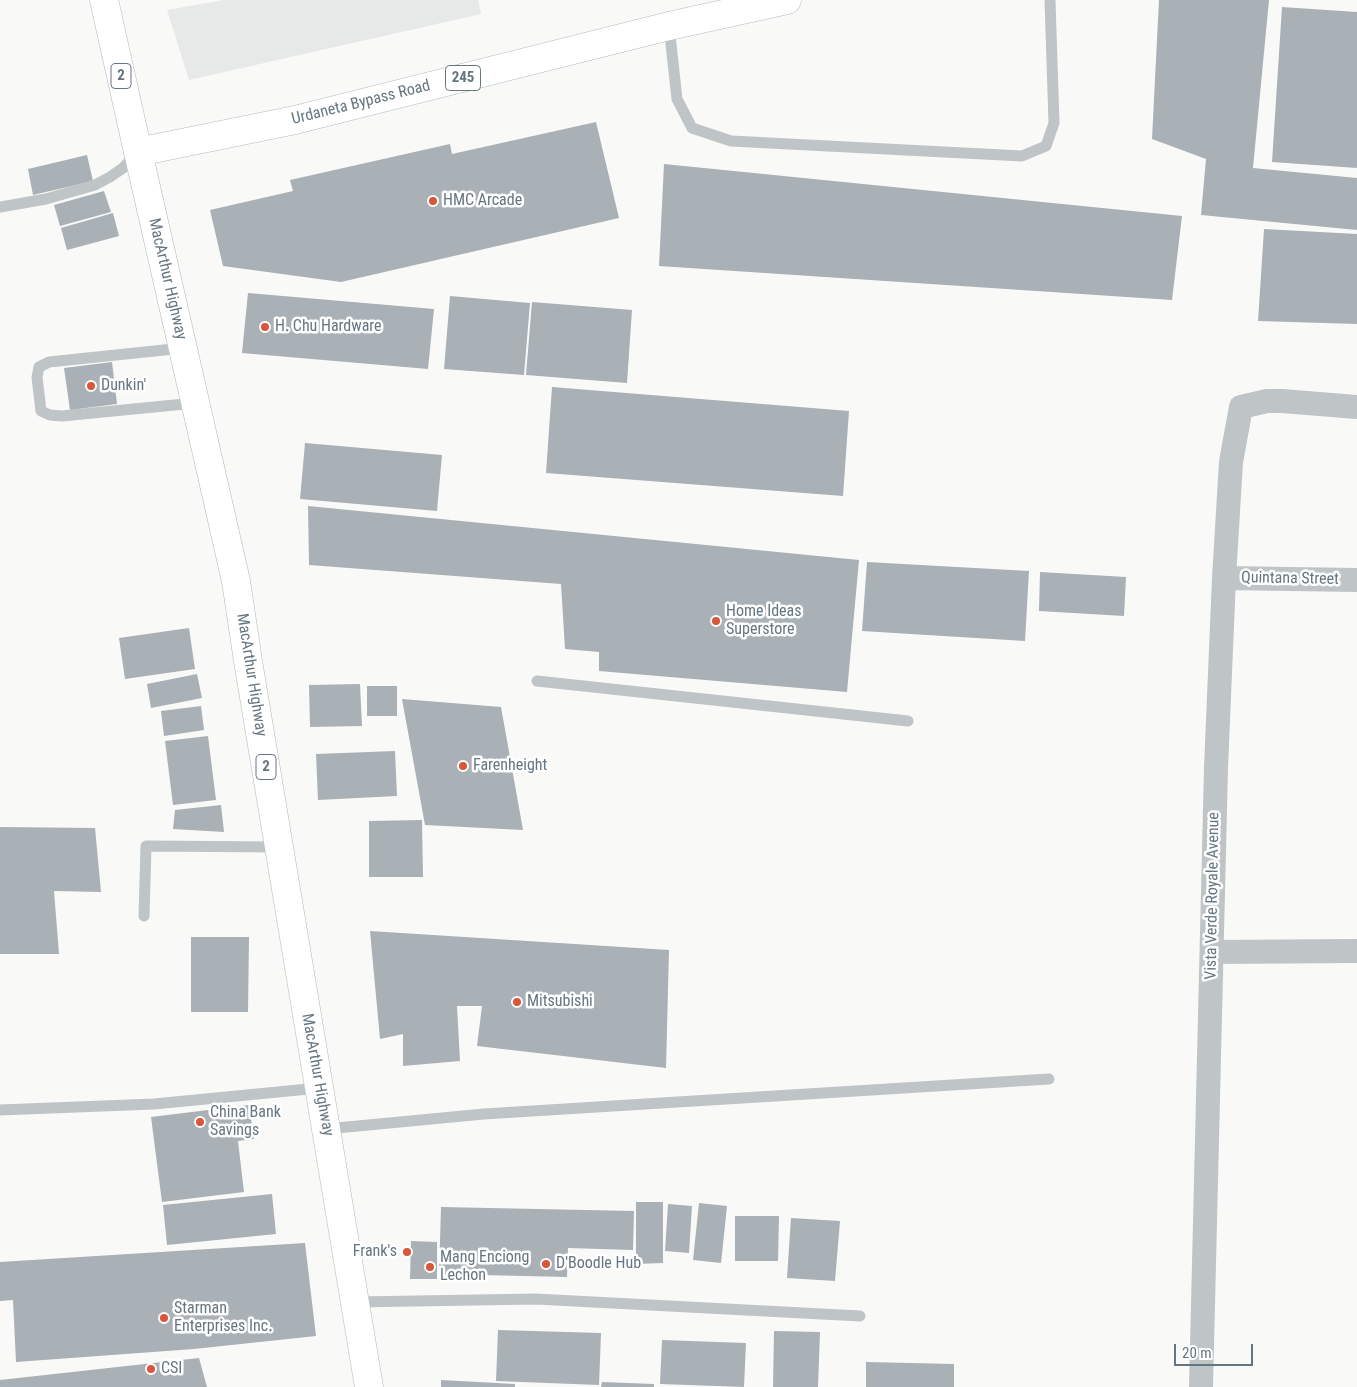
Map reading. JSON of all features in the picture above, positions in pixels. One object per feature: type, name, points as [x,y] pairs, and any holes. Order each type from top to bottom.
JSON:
[{"type":"main road","name":"MacArthur Highway","points":[[104,0],[236,580],[369,1387]]},
{"type":"main road","name":"Urdaneta Bypass Road","points":[[138,152],[295,120],[669,26],[787,0]]},
{"type":"street","name":"Vista Verde Royale Avenue","points":[[1201,1387],[1216,768],[1231,462],[1241,407],[1267,401],[1282,401],[1357,407]]},
{"type":"street","name":"Quintana Street","points":[[1224,578],[1357,580]]},
{"type":"street","points":[[1212,952],[1357,950]]},
{"type":"lane","points":[[669,26],[677,99],[692,128],[731,140],[1022,156],[1046,146],[1054,123],[1050,0]]},
{"type":"lane","points":[[0,206],[46,199],[94,185],[123,168],[138,152]]},
{"type":"lane","points":[[183,348],[49,362],[39,367],[37,377],[41,411],[50,415],[62,416],[196,403]]},
{"type":"lane","points":[[537,681],[908,721]]},
{"type":"lane","points":[[144,916],[146,846],[279,847]]},
{"type":"lane","points":[[326,1129],[484,1114],[1049,1078]]},
{"type":"lane","points":[[0,1110],[154,1104],[319,1088]]},
{"type":"lane","points":[[355,1302],[536,1299],[860,1316]]},
{"type":"shaded area","points":[[224,0],[478,0],[481,14],[189,80],[167,10]]},
{"type":"building","points":[[1159,0],[1269,0],[1253,168],[1357,178],[1357,230],[1201,215],[1206,159],[1152,139]]},
{"type":"building","points":[[1282,7],[1357,12],[1357,168],[1272,162]]},
{"type":"building","name":"HMC Arcade","points":[[596,122],[619,218],[341,282],[223,266],[210,210],[293,191],[290,180],[450,144],[452,154]]},
{"type":"building","points":[[87,155],[93,181],[33,195],[28,169]]},
{"type":"building","points":[[664,164],[1182,216],[1172,300],[659,266]]},
{"type":"building","points":[[104,191],[111,212],[60,226],[54,205]]},
{"type":"building","points":[[113,213],[119,236],[67,250],[61,228]]},
{"type":"building","points":[[1264,229],[1357,234],[1357,324],[1258,321]]},
{"type":"building","points":[[248,293],[434,309],[428,369],[242,353]]},
{"type":"building","points":[[450,296],[530,303],[524,375],[444,369]]},
{"type":"building","points":[[532,302],[632,310],[627,383],[526,375]]},
{"type":"building","name":"Dunkin'","points":[[112,362],[117,404],[70,410],[64,368]]},
{"type":"building","points":[[552,387],[849,411],[843,496],[546,473]]},
{"type":"building","points":[[305,443],[442,455],[437,511],[300,499]]},
{"type":"building","points":[[308,506],[859,560],[847,692],[599,671],[599,652],[565,649],[561,584],[309,565]]},
{"type":"building","points":[[867,562],[1029,571],[1025,641],[862,631]]},
{"type":"building","points":[[1040,572],[1126,577],[1124,616],[1039,611]]},
{"type":"building","points":[[189,628],[195,669],[125,679],[119,638]]},
{"type":"building","points":[[197,674],[202,698],[151,708],[147,684]]},
{"type":"building","points":[[360,684],[362,726],[310,727],[309,685]]},
{"type":"building","points":[[367,686],[397,686],[397,716],[367,716]]},
{"type":"building","name":"Farenheight","points":[[402,699],[501,707],[523,830],[425,825]]},
{"type":"building","points":[[201,706],[204,730],[164,736],[161,711]]},
{"type":"building","points":[[208,736],[216,800],[173,805],[165,741]]},
{"type":"building","points":[[395,751],[397,796],[318,800],[316,754]]},
{"type":"building","points":[[221,805],[224,832],[173,829],[175,810]]},
{"type":"building","points":[[422,820],[423,877],[369,877],[369,821]]},
{"type":"building","points":[[0,827],[95,828],[101,892],[54,891],[59,954],[0,954]]},
{"type":"building","points":[[370,931],[669,950],[666,1068],[477,1046],[482,1006],[457,1006],[460,1061],[403,1066],[403,1034],[380,1039]]},
{"type":"building","points":[[191,937],[249,937],[248,1012],[191,1012]]},
{"type":"building","points":[[249,1105],[254,1139],[238,1141],[244,1192],[162,1202],[151,1117]]},
{"type":"building","points":[[272,1194],[276,1234],[167,1245],[163,1205]]},
{"type":"building","points":[[636,1202],[663,1202],[663,1263],[636,1264]]},
{"type":"building","points":[[699,1203],[727,1206],[721,1263],[693,1260]]},
{"type":"building","points":[[668,1204],[692,1206],[689,1253],[665,1251]]},
{"type":"building","points":[[441,1207],[634,1211],[633,1250],[568,1248],[567,1277],[439,1274]]},
{"type":"building","points":[[735,1216],[779,1216],[778,1261],[735,1261]]},
{"type":"building","points":[[791,1218],[840,1221],[835,1281],[787,1278]]},
{"type":"building","points":[[411,1241],[437,1242],[437,1279],[410,1279]]},
{"type":"building","name":"Starman Enterprises Inc.","points":[[305,1243],[316,1336],[194,1349],[16,1362],[13,1300],[0,1301],[0,1262]]},
{"type":"building","points":[[498,1330],[601,1333],[599,1385],[496,1381]]},
{"type":"building","points":[[774,1331],[820,1332],[818,1387],[773,1387]]},
{"type":"building","points":[[662,1340],[746,1343],[744,1387],[660,1384]]},
{"type":"building","name":"CSI","points":[[199,1358],[207,1387],[0,1387],[0,1380]]},
{"type":"building","points":[[866,1362],[954,1364],[954,1387],[866,1387]]},
{"type":"building","points":[[441,1380],[515,1384],[515,1387],[441,1387]]},
{"type":"building","points":[[602,1382],[654,1384],[654,1387],[601,1387]]},
{"type":"place","name":"HMC Arcade","points":[[433,201]]},
{"type":"place","name":"H. Chu Hardware","points":[[265,327]]},
{"type":"place","name":"Dunkin'","points":[[91,386]]},
{"type":"place","name":"Home Ideas Superstore","points":[[716,621]]},
{"type":"place","name":"Farenheight","points":[[463,766]]},
{"type":"place","name":"Mitsubishi","points":[[517,1002]]},
{"type":"place","name":"China Bank Savings","points":[[200,1122]]},
{"type":"place","name":"Frank's","points":[[407,1252]]},
{"type":"place","name":"D'Boodle Hub","points":[[546,1264]]},
{"type":"place","name":"Mang Enciong Lechon","points":[[430,1267]]},
{"type":"place","name":"Starman Enterprises Inc.","points":[[164,1318]]},
{"type":"place","name":"CSI","points":[[151,1369]]}]
